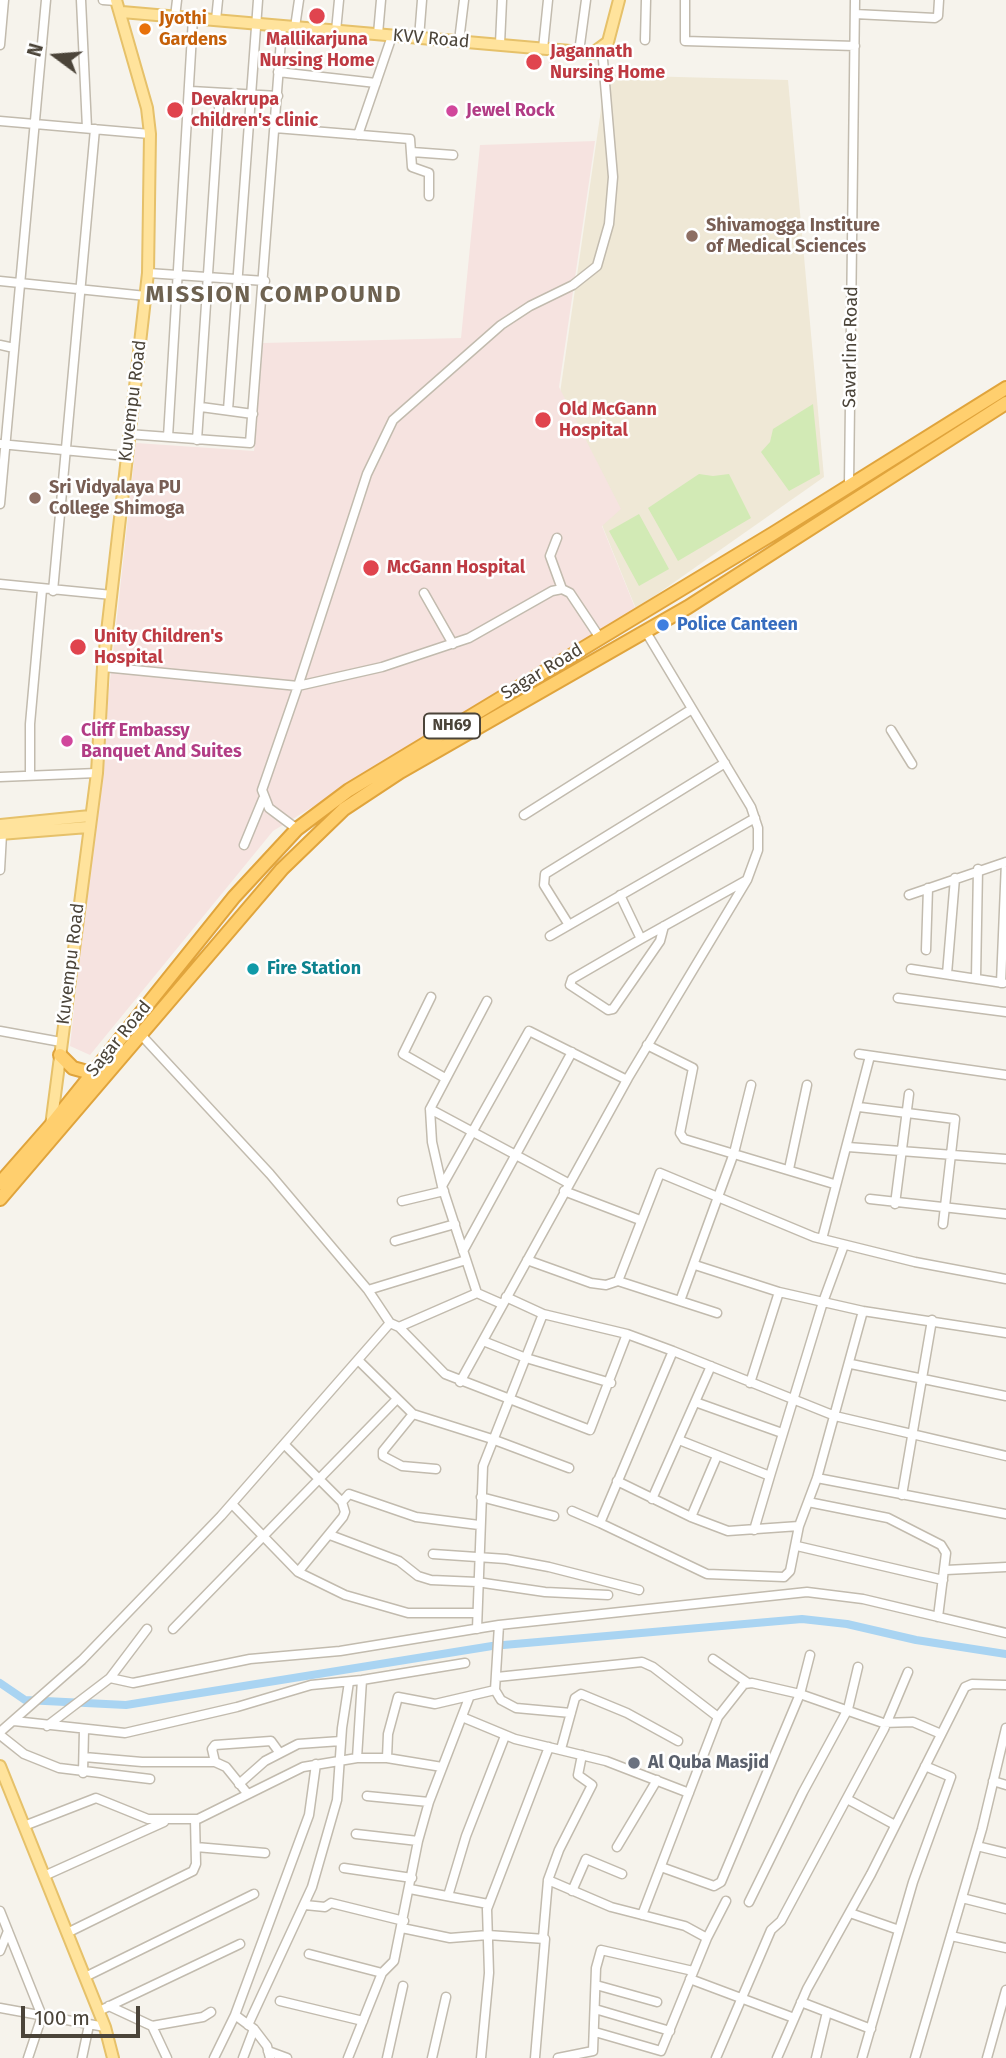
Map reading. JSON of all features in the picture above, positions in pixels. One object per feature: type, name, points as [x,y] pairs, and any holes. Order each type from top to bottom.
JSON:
[{"type":"highway","name":"Sagar Road","points":[[0,1199],[51,1139],[234,897],[297,828],[349,790],[1006,388]]},
{"type":"highway","name":"Sagar Road","points":[[0,1183],[51,1125],[91,1073],[282,869],[344,809],[411,766],[646,632],[1005,406]]},
{"type":"highway","points":[[60,1049],[74,1068],[91,1073]]},
{"type":"main road","name":"Kuvempu Road","points":[[51,1139],[60,1049],[97,773],[103,667],[148,273],[150,134],[147,108],[122,12],[116,0]]},
{"type":"main road","points":[[602,48],[608,42],[620,0]]},
{"type":"main road","name":"KVV Road","points":[[122,12],[579,52],[593,53],[602,48]]},
{"type":"main road","points":[[1,831],[89,821]]},
{"type":"main road","points":[[0,1766],[85,1977],[104,2009],[105,2027],[113,2058]]},
{"type":"street","points":[[0,45],[4,0]]},
{"type":"street","points":[[0,504],[3,444],[46,0]]},
{"type":"street","points":[[53,591],[81,290],[91,129],[81,0]]},
{"type":"street","points":[[103,0],[116,0]]},
{"type":"street","points":[[175,17],[177,0]]},
{"type":"street","points":[[216,20],[218,0]]},
{"type":"street","points":[[228,410],[258,0]]},
{"type":"street","points":[[295,27],[299,0]]},
{"type":"street","points":[[336,31],[339,0]]},
{"type":"street","points":[[378,34],[381,0]]},
{"type":"street","points":[[419,38],[422,0]]},
{"type":"street","points":[[459,41],[464,0]]},
{"type":"street","points":[[500,44],[502,0]]},
{"type":"street","points":[[543,49],[548,0]]},
{"type":"street","points":[[579,52],[586,0]]},
{"type":"street","points":[[645,40],[646,0]]},
{"type":"street","points":[[685,0],[685,41],[855,46]]},
{"type":"street","name":"Savarline Road","points":[[849,484],[855,0]]},
{"type":"street","points":[[855,14],[935,18],[939,16],[939,0]]},
{"type":"street","points":[[169,437],[186,119],[191,91],[193,18]]},
{"type":"street","points":[[128,434],[250,443],[265,281],[282,27]]},
{"type":"street","points":[[358,135],[392,36]]},
{"type":"street","points":[[297,828],[269,808],[263,799],[262,790],[367,474],[393,420],[501,325],[530,306],[573,285],[597,266],[609,224],[613,177],[602,48]]},
{"type":"street","points":[[278,72],[376,83]]},
{"type":"street","points":[[191,91],[278,96]]},
{"type":"street","points":[[197,440],[220,93]]},
{"type":"street","points":[[0,121],[150,134]]},
{"type":"street","points":[[275,128],[408,138],[412,141],[413,169],[429,173],[429,196]]},
{"type":"street","points":[[412,152],[453,155]]},
{"type":"street","points":[[148,273],[265,281]]},
{"type":"street","points":[[0,281],[146,296]]},
{"type":"street","points":[[0,345],[14,348]]},
{"type":"street","points":[[201,407],[253,414]]},
{"type":"street","points":[[3,444],[126,456]]},
{"type":"street","points":[[557,538],[550,556],[562,589]]},
{"type":"street","points":[[0,584],[111,595]]},
{"type":"street","points":[[103,667],[298,686],[382,667],[453,644],[469,638],[552,591],[562,589],[570,593],[600,638]]},
{"type":"street","points":[[30,774],[30,724],[42,590]]},
{"type":"street","points":[[424,593],[453,644]]},
{"type":"street","points":[[460,1381],[647,1045],[747,880],[758,850],[755,818],[646,632]]},
{"type":"street","points":[[524,816],[692,709]]},
{"type":"street","points":[[891,730],[912,764]]},
{"type":"street","points":[[569,925],[544,885],[545,874],[725,764]]},
{"type":"street","points":[[0,777],[97,773]]},
{"type":"street","points":[[244,845],[263,799]]},
{"type":"street","points":[[550,936],[755,818]]},
{"type":"street","points":[[0,870],[1,831]]},
{"type":"street","points":[[909,895],[978,869],[1006,862],[1003,983],[911,969]]},
{"type":"street","points":[[976,978],[978,869]]},
{"type":"street","points":[[947,974],[955,878]]},
{"type":"street","points":[[664,926],[660,941],[613,1009],[608,1010],[570,985],[572,979],[641,939],[664,926],[747,880]]},
{"type":"street","points":[[926,950],[928,888]]},
{"type":"street","points":[[620,895],[641,939]]},
{"type":"street","points":[[431,997],[403,1054],[445,1079]]},
{"type":"street","points":[[898,998],[1006,1012]]},
{"type":"street","points":[[477,1293],[443,1189],[432,1142],[430,1109],[488,1001]]},
{"type":"street","points":[[135,1029],[270,1174],[368,1290],[390,1323],[399,1327],[445,1374],[588,1431],[593,1428],[627,1334]]},
{"type":"street","points":[[0,1031],[60,1049]]},
{"type":"street","points":[[402,1201],[443,1189],[528,1031],[627,1080]]},
{"type":"street","points":[[647,1045],[693,1068],[682,1136],[834,1184]]},
{"type":"street","points":[[368,1290],[465,1256],[515,1154],[572,1052]]},
{"type":"street","points":[[859,1054],[1006,1075]]},
{"type":"street","points":[[822,1239],[834,1184],[848,1147],[870,1056]]},
{"type":"street","points":[[680,1301],[695,1265],[694,1258],[720,1196],[751,1085]]},
{"type":"street","points":[[789,1169],[807,1085]]},
{"type":"street","points":[[895,1204],[909,1094]]},
{"type":"street","points":[[859,1107],[955,1119],[943,1224]]},
{"type":"street","points":[[430,1109],[515,1154],[566,1187],[640,1220]]},
{"type":"street","points":[[848,1147],[1006,1159]]},
{"type":"street","points":[[618,1281],[660,1173],[822,1239],[1006,1279]]},
{"type":"street","points":[[870,1199],[895,1204],[945,1206],[1006,1214]]},
{"type":"street","points":[[395,1241],[455,1224]]},
{"type":"street","points":[[754,1530],[822,1301],[844,1245]]},
{"type":"street","points":[[527,1260],[591,1283],[606,1285],[618,1281],[717,1313]]},
{"type":"street","points":[[695,1265],[779,1292],[863,1311],[1006,1333]]},
{"type":"street","points":[[750,1383],[779,1292]]},
{"type":"street","points":[[399,1327],[477,1293],[543,1314],[627,1334],[835,1416],[1006,1456]]},
{"type":"street","points":[[572,1511],[707,1574],[784,1577],[789,1574],[797,1546],[799,1526],[817,1478],[851,1364],[863,1311]]},
{"type":"street","points":[[477,1629],[483,1466],[543,1314]]},
{"type":"street","points":[[902,1495],[932,1320]]},
{"type":"street","points":[[150,1779],[59,1768],[24,1754],[0,1734],[82,1660],[232,1504],[390,1323]]},
{"type":"street","points":[[483,1341],[526,1358],[611,1383]]},
{"type":"street","points":[[600,1523],[673,1351]]},
{"type":"street","points":[[358,1360],[413,1414],[492,1439],[569,1468]]},
{"type":"street","points":[[851,1364],[1006,1396]]},
{"type":"street","points":[[652,1499],[698,1403],[711,1366]]},
{"type":"street","points":[[173,1629],[396,1400]]},
{"type":"street","points":[[698,1403],[782,1433]]},
{"type":"street","points":[[413,1414],[383,1451],[383,1456],[402,1466],[436,1469]]},
{"type":"street","points":[[680,1440],[769,1476]]},
{"type":"street","points":[[285,1445],[342,1502],[345,1511],[330,1535],[298,1572]]},
{"type":"street","points":[[691,1517],[717,1456]]},
{"type":"street","points":[[817,1478],[1006,1514]]},
{"type":"street","points":[[617,1481],[691,1517],[728,1531],[799,1526]]},
{"type":"street","points":[[342,1502],[353,1494],[416,1517],[479,1525]]},
{"type":"street","points":[[481,1497],[554,1516]]},
{"type":"street","points":[[808,1502],[888,1518],[941,1545],[946,1553],[946,1570],[938,1617]]},
{"type":"street","points":[[232,1504],[298,1572],[345,1595],[408,1614],[477,1614]]},
{"type":"street","points":[[330,1535],[400,1561],[424,1578],[477,1582],[545,1592],[608,1595]]},
{"type":"street","points":[[797,1546],[943,1580]]},
{"type":"street","points":[[433,1554],[549,1567],[639,1590]]},
{"type":"street","points":[[946,1570],[1006,1567]]},
{"type":"street","points":[[110,1678],[133,1683],[250,1659],[340,1651],[477,1629],[499,1629],[807,1592],[863,1599],[1006,1633]]},
{"type":"street","points":[[47,1726],[110,1678],[146,1629]]},
{"type":"street","points":[[499,1629],[495,1690],[501,1700],[516,1708],[571,1713]]},
{"type":"street","points":[[661,1867],[714,1885],[721,1882],[800,1694],[810,1655]]},
{"type":"street","points":[[713,1659],[748,1683],[800,1694],[887,1724],[913,1723],[941,1734]]},
{"type":"street","points":[[497,1678],[642,1662],[653,1667],[718,1717]]},
{"type":"street","points":[[14,1721],[125,1733],[237,1707],[311,1685],[349,1682],[466,1663]]},
{"type":"street","points":[[749,1902],[803,1792],[848,1709],[858,1667]]},
{"type":"street","points":[[716,2058],[771,1930],[781,1921],[887,1724],[908,1672]]},
{"type":"street","points":[[357,1758],[362,1680]]},
{"type":"street","points":[[243,2058],[251,2027],[305,1905],[337,1800],[349,1682]]},
{"type":"street","points":[[642,1915],[718,1717],[748,1683]]},
{"type":"street","points":[[777,2058],[801,2002],[965,1687],[972,1684],[1006,1685]]},
{"type":"street","points":[[387,1758],[388,1734],[396,1698],[435,1704],[495,1690]]},
{"type":"street","points":[[561,1749],[575,1698],[582,1694],[626,1713],[678,1741]]},
{"type":"street","points":[[348,2058],[382,1973],[394,1961],[418,1841],[429,1802],[469,1698]]},
{"type":"street","points":[[462,1717],[505,1736],[582,1755],[690,1793]]},
{"type":"street","points":[[915,2058],[977,1846],[1006,1727]]},
{"type":"street","points":[[83,1773],[84,1730]]},
{"type":"street","points":[[448,1896],[466,1836],[505,1736]]},
{"type":"street","points":[[239,1784],[279,1752],[298,1744],[320,1740],[341,1741]]},
{"type":"street","points":[[215,1762],[212,1749],[215,1745],[271,1741],[279,1752]]},
{"type":"street","points":[[481,2058],[489,1973],[488,1904],[549,1747]]},
{"type":"street","points":[[535,2058],[545,1961],[544,1895],[559,1850],[592,1785],[578,1775],[582,1755]]},
{"type":"street","points":[[84,1757],[142,1762],[215,1762],[226,1768],[247,1793]]},
{"type":"street","points":[[24,1826],[96,1798],[107,1800],[138,1817],[167,1821],[195,1819],[247,1793],[316,1764],[340,1760],[387,1758],[442,1767]]},
{"type":"street","points":[[214,2058],[235,2015],[309,1815],[316,1764]]},
{"type":"street","points":[[862,2058],[913,1882],[951,1777],[925,1766]]},
{"type":"street","points":[[617,1847],[657,1780]]},
{"type":"street","points":[[993,1782],[1006,1785]]},
{"type":"street","points":[[367,1796],[429,1802]]},
{"type":"street","points":[[847,1799],[895,1825]]},
{"type":"street","points":[[67,1933],[193,1871],[195,1819]]},
{"type":"street","points":[[44,1876],[167,1821]]},
{"type":"street","points":[[356,1834],[418,1841]]},
{"type":"street","points":[[977,1846],[1006,1853]]},
{"type":"street","points":[[196,1847],[265,1853]]},
{"type":"street","points":[[572,1891],[586,1858],[622,1874]]},
{"type":"street","points":[[344,1868],[412,1878]]},
{"type":"street","points":[[548,1880],[642,1915],[685,1926],[707,1937]]},
{"type":"street","points":[[410,1889],[488,1904]]},
{"type":"street","points":[[85,1977],[254,1894]]},
{"type":"street","points":[[962,1898],[1006,1909]]},
{"type":"street","points":[[595,2032],[661,2051],[707,1937],[726,1901]]},
{"type":"street","points":[[305,1905],[325,1908],[331,1903],[450,1938],[543,1938]]},
{"type":"street","points":[[0,1911],[42,2016],[28,2058]]},
{"type":"street","points":[[849,1913],[899,1930]]},
{"type":"street","points":[[0,1951],[8,1931]]},
{"type":"street","points":[[951,1936],[1006,1948]]},
{"type":"street","points":[[104,2009],[240,1944]]},
{"type":"street","points":[[558,2058],[590,2053],[595,2047],[596,1985],[601,1950],[692,1975],[794,2018]]},
{"type":"street","points":[[309,1954],[382,1973]]},
{"type":"street","points":[[596,1985],[657,2001]]},
{"type":"street","points":[[387,2058],[403,1986]]},
{"type":"street","points":[[986,2058],[1006,1990]]},
{"type":"street","points":[[432,2058],[446,1997]]},
{"type":"street","points":[[280,2001],[363,2021]]},
{"type":"street","points":[[801,2002],[871,2029]]},
{"type":"street","points":[[0,2008],[105,2027]]},
{"type":"street","points":[[104,2009],[152,2026],[202,2017],[211,2012]]},
{"type":"street","points":[[595,2009],[670,2031]]},
{"type":"street","points":[[816,2058],[827,2012]]},
{"type":"street","points":[[235,2015],[251,2027],[269,2055],[287,2058]]},
{"type":"street","points":[[82,2058],[89,2025]]},
{"type":"street","points":[[152,2026],[167,2058]]},
{"type":"shaded area","name":"Shivamogga Institure of Medical Sciences","points":[[606,75],[788,80],[824,477],[636,609],[602,525],[560,393]]},
{"type":"shaded area","name":"McGann Hospital","points":[[595,141],[559,387],[621,509],[602,526],[636,610],[273,831],[90,1055],[70,1046],[136,443],[254,451],[263,343],[461,338],[480,145]]},
{"type":"green space","points":[[813,404],[820,474],[789,491],[761,452],[770,442],[773,429]]},
{"type":"green space","points":[[699,474],[729,474],[751,518],[678,561],[648,508]]},
{"type":"green space","points":[[639,514],[669,569],[639,586],[609,531]]},
{"type":"waterway","points":[[0,1683],[25,1700],[126,1705],[492,1646],[802,1619],[847,1624],[916,1640],[1006,1654]]},
{"type":"place","name":"Mallikarjuna Nursing Home","points":[[317,16]]},
{"type":"place","name":"Jyothi Gardens","points":[[145,29]]},
{"type":"place","name":"Jagannath Nursing Home","points":[[534,62]]},
{"type":"place","name":"Devakrupa children's clinic","points":[[175,110]]},
{"type":"place","name":"Jewel Rock","points":[[452,111]]},
{"type":"place","name":"Shivamogga Institure of Medical Sciences","points":[[692,236]]},
{"type":"place","name":"Old McGann Hospital","points":[[543,420]]},
{"type":"place","name":"Sri Vidyalaya PU College Shimoga","points":[[35,498]]},
{"type":"place","name":"McGann Hospital","points":[[371,568]]},
{"type":"place","name":"Police Canteen","points":[[663,625]]},
{"type":"place","name":"Unity Children's Hospital","points":[[78,647]]},
{"type":"place","name":"Cliff Embassy Banquet And Suites","points":[[67,741]]},
{"type":"place","name":"Fire Station","points":[[253,969]]},
{"type":"place","name":"Al Quba Masjid","points":[[634,1763]]},
{"type":"district","name":"MISSION COMPOUND","points":[[274,295]]}]
